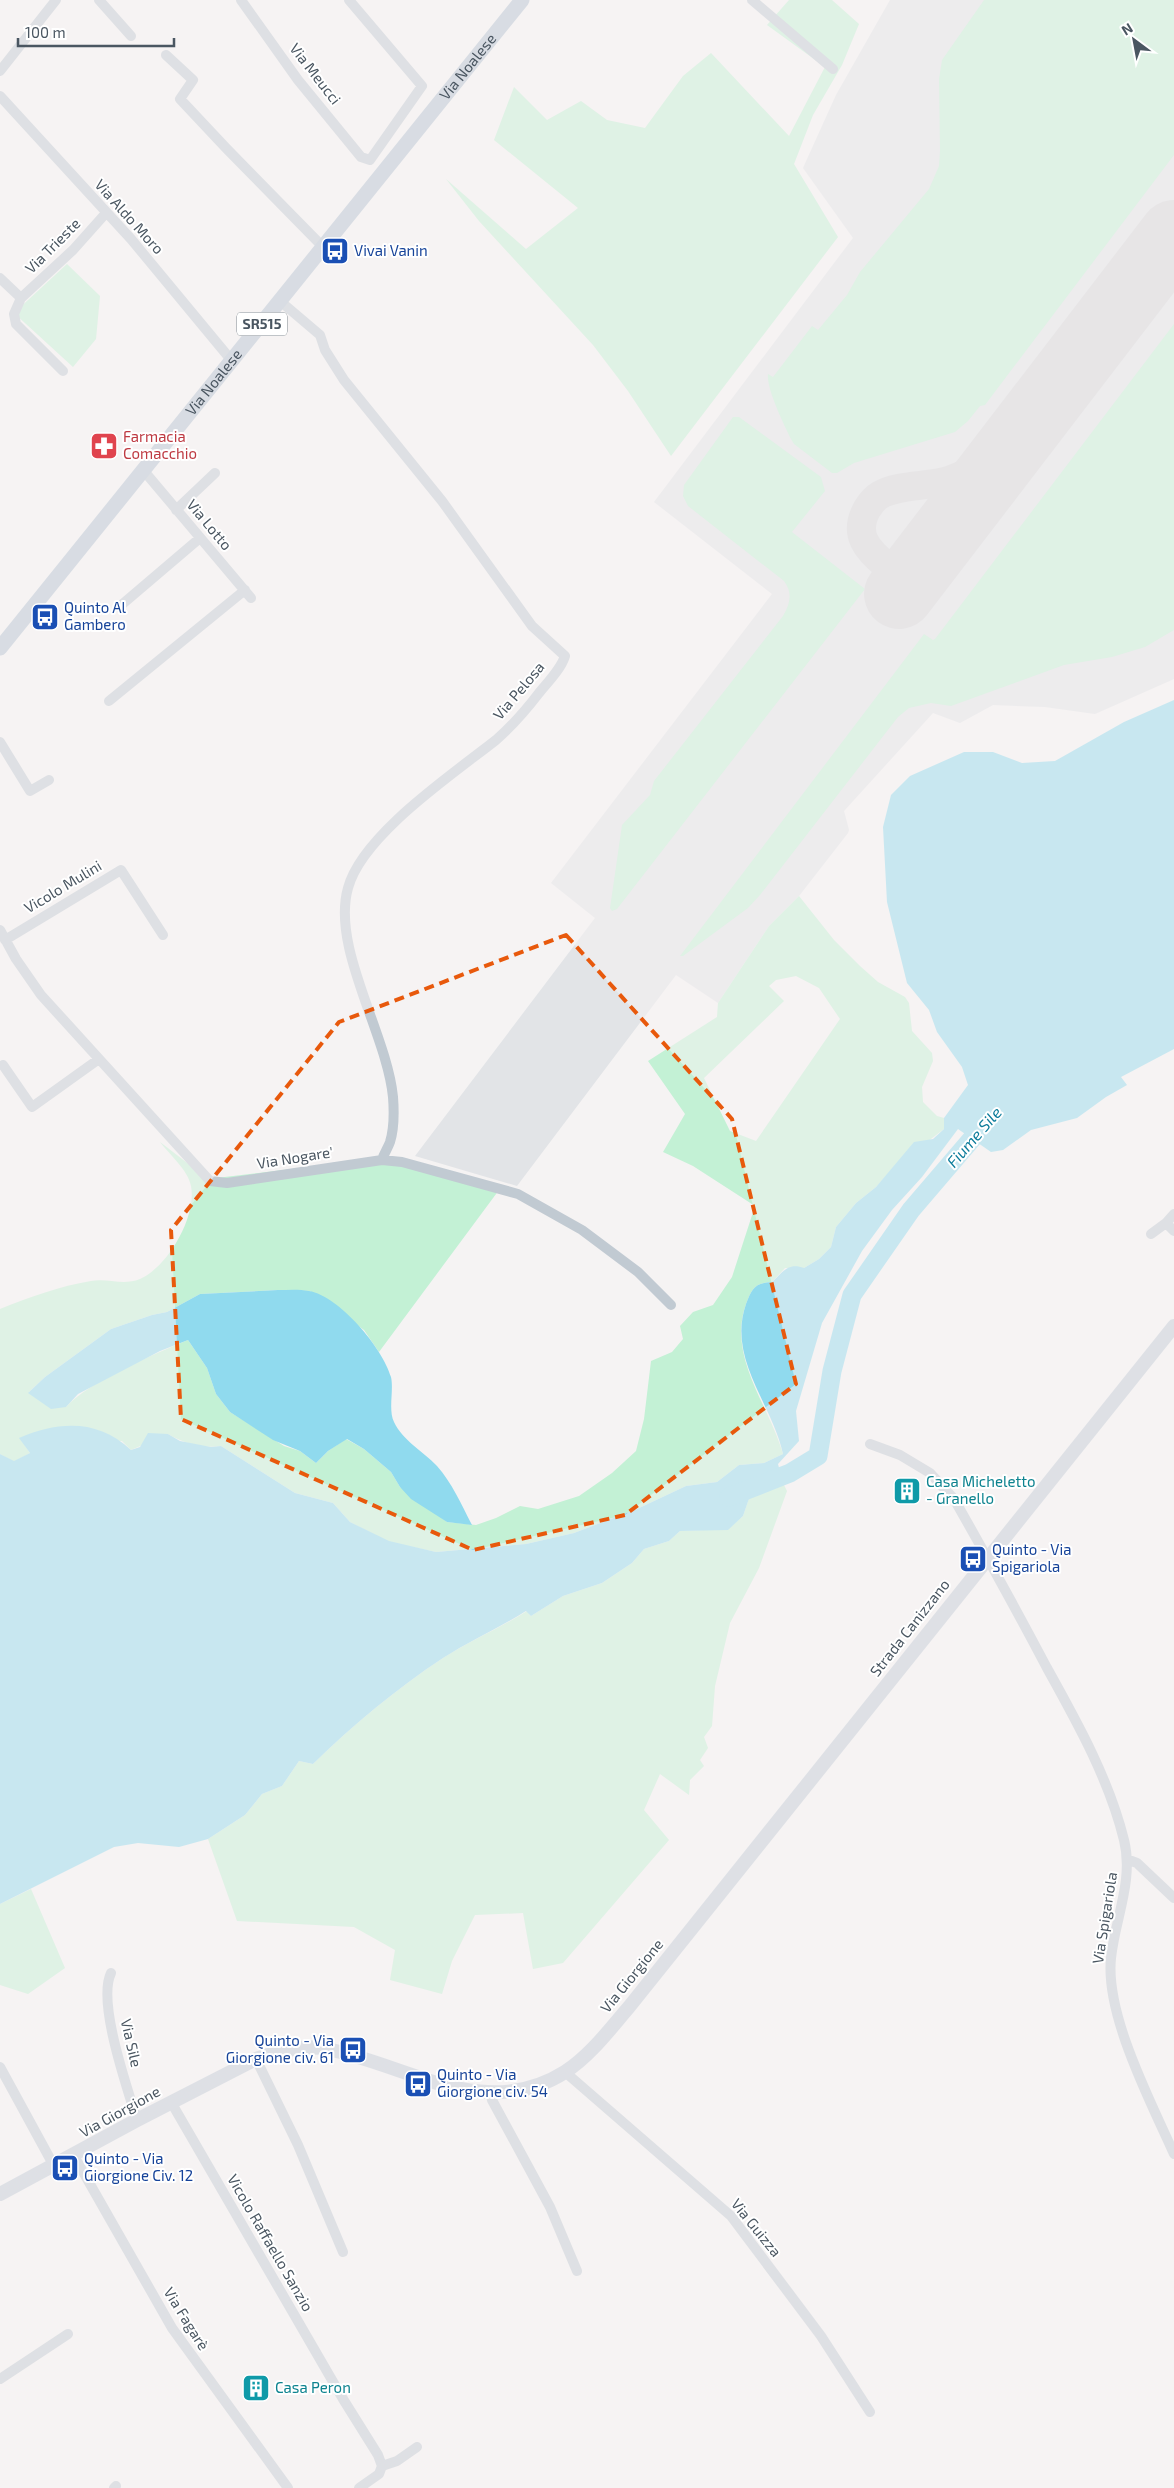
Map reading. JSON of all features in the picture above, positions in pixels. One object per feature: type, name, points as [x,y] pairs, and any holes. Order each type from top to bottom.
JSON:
[{"type":"main road","name":"Via Noalese","points":[[1,644],[144,471],[522,0]]},
{"type":"street","points":[[99,0],[131,36]]},
{"type":"street","name":"Via Meucci","points":[[241,0],[311,95],[361,157],[370,160],[383,174]]},
{"type":"street","points":[[348,0],[422,86],[370,160]]},
{"type":"street","points":[[752,0],[833,69]]},
{"type":"street","points":[[0,71],[52,2]]},
{"type":"street","points":[[166,55],[192,80],[180,99],[324,248]]},
{"type":"street","name":"Via Aldo Moro","points":[[0,96],[130,239],[232,361]]},
{"type":"street","name":"Via Trieste","points":[[21,298],[73,250],[106,213]]},
{"type":"street","points":[[0,278],[21,298],[14,314],[16,324],[64,372]]},
{"type":"street","name":"Via Pelosa","points":[[280,301],[320,335],[325,350],[344,380],[442,501],[532,626],[565,656],[554,674],[517,720],[420,800],[370,847],[354,871],[348,888],[345,907],[347,935],[382,1050],[392,1097],[390,1142],[382,1160]]},
{"type":"street","name":"Via Lotto","points":[[109,701],[248,594],[144,471]]},
{"type":"street","points":[[176,510],[215,473]]},
{"type":"street","points":[[119,607],[200,538]]},
{"type":"street","points":[[0,742],[30,791],[49,780]]},
{"type":"street","name":"Vicolo Mulini","points":[[5,940],[121,870],[163,935]]},
{"type":"street","name":"Via Nogare'","points":[[0,930],[41,995],[196,1168],[210,1181],[227,1183],[382,1160],[402,1162],[518,1194],[582,1230],[638,1272],[671,1305]]},
{"type":"street","points":[[3,1065],[32,1107],[99,1059]]},
{"type":"street","points":[[1151,1234],[1166,1223],[1174,1214]]},
{"type":"street","points":[[1166,1223],[1174,1231]]},
{"type":"street","name":"Strada Canizzano","points":[[767,1834],[987,1557],[1174,1326]]},
{"type":"street","name":"Via Spigariola","points":[[870,1444],[900,1455],[930,1473],[954,1499],[1068,1706],[1106,1785],[1115,1807],[1129,1860],[1111,1959],[1111,1980],[1120,2021],[1139,2074],[1174,2154]]},
{"type":"street","name":"Via Giorgione","points":[[0,2194],[74,2156],[171,2102],[256,2059],[301,2048],[326,2049],[445,2086],[490,2092],[518,2090],[565,2072],[586,2054],[629,2007],[767,1834]]},
{"type":"street","points":[[1129,1860],[1137,1863],[1174,1898]]},
{"type":"street","name":"Via Sile","points":[[110,1973],[106,1982],[112,2028],[137,2120]]},
{"type":"street","points":[[256,2059],[298,2145],[343,2252]]},
{"type":"street","points":[[0,2066],[54,2166]]},
{"type":"street","name":"Via Guizza","points":[[565,2072],[732,2216],[821,2336],[870,2412]]},
{"type":"street","points":[[490,2092],[492,2100],[550,2207],[577,2270]]},
{"type":"street","name":"Vicolo Raffaello Sanzio","points":[[171,2102],[343,2400],[378,2455],[382,2466]]},
{"type":"street","name":"Via Fagarè","points":[[74,2156],[172,2328],[288,2488]]},
{"type":"street","points":[[0,2379],[68,2334]]},
{"type":"street","points":[[359,2488],[379,2474],[382,2466],[397,2461],[417,2447]]},
{"type":"highlighted area","points":[[566,935],[732,1119],[796,1384],[625,1515],[473,1550],[181,1419],[171,1230],[339,1022]]},
{"type":"shaded area","points":[[890,0],[1174,0],[1174,679],[1095,714],[1045,707],[993,705],[960,723],[933,713],[844,811],[849,830],[848,833],[799,896],[769,926],[718,1003],[676,975],[517,1186],[415,1156],[595,918],[551,883],[772,594],[654,502],[853,238],[803,168],[836,95]]},
{"type":"green space","points":[[789,0],[832,0],[859,24],[842,65],[813,115],[794,164],[838,237],[671,456],[628,391],[593,345],[479,221],[446,179],[526,249],[578,208],[494,140],[514,87],[547,120],[581,101],[607,120],[645,128],[683,76],[711,53],[789,136],[825,67],[767,25]]},
{"type":"green space","points":[[984,0],[1174,0],[1174,155],[985,405],[980,406],[968,421],[955,432],[854,463],[837,473],[832,473],[794,444],[773,397],[768,374],[773,377],[812,326],[818,330],[847,295],[860,272],[929,189],[939,166],[939,79],[942,60]]},
{"type":"green space","points":[[67,264],[100,296],[96,339],[73,367],[14,313]]},
{"type":"green space","points":[[1174,324],[1174,630],[1145,647],[1112,657],[1064,665],[951,706],[931,703],[909,708],[898,717],[748,908],[683,956],[680,956],[924,634],[933,640],[935,639]]},
{"type":"green space","points":[[733,417],[739,417],[821,477],[825,491],[792,532],[865,589],[617,909],[612,911],[610,908],[622,825],[650,795],[654,781],[783,616],[789,603],[789,590],[784,581],[688,506],[683,496],[684,485]]},
{"type":"green space","points":[[799,896],[834,940],[860,966],[878,982],[905,997],[909,1003],[912,1031],[932,1053],[933,1061],[922,1087],[923,1102],[937,1116],[944,1118],[944,1129],[894,1167],[876,1187],[856,1203],[836,1227],[831,1247],[819,1259],[804,1268],[785,1268],[772,1282],[758,1285],[750,1294],[742,1324],[742,1343],[752,1380],[783,1454],[764,1463],[739,1465],[717,1482],[686,1486],[637,1509],[574,1533],[526,1544],[436,1552],[389,1542],[350,1522],[333,1503],[295,1493],[221,1446],[193,1445],[168,1434],[131,1450],[122,1441],[20,1438],[30,1453],[14,1462],[0,1454],[0,1309],[45,1292],[79,1283],[97,1280],[134,1281],[150,1273],[161,1264],[185,1225],[190,1212],[192,1198],[191,1186],[186,1174],[160,1142],[208,1179],[373,1159],[499,1190],[379,1352],[364,1330],[310,1291],[278,1290],[200,1294],[167,1312],[111,1329],[45,1377],[29,1392],[66,1407],[77,1397],[106,1378],[141,1360],[188,1340],[207,1368],[216,1394],[230,1412],[284,1446],[300,1451],[316,1463],[328,1451],[346,1439],[364,1449],[391,1472],[400,1487],[447,1522],[476,1525],[496,1518],[520,1506],[538,1509],[579,1496],[612,1473],[636,1451],[644,1419],[651,1361],[672,1352],[683,1339],[680,1326],[693,1312],[713,1305],[732,1277],[755,1206],[693,1166],[663,1152],[685,1114],[648,1061],[717,1017],[718,1003],[769,926]],"holes":[[[796,976],[819,988],[840,1019],[756,1141],[730,1131],[704,1078],[784,1001],[769,986],[776,980]]]},
{"type":"green space","points":[[783,1483],[787,1491],[759,1568],[730,1623],[715,1686],[712,1726],[704,1737],[708,1748],[700,1760],[704,1766],[690,1780],[689,1795],[660,1774],[644,1810],[669,1840],[563,1963],[533,1969],[523,1913],[475,1915],[452,1961],[442,1994],[390,1980],[395,1950],[354,1927],[237,1921],[208,1839],[245,1815],[262,1794],[282,1786],[299,1761],[313,1764],[359,1721],[453,1652],[527,1611],[531,1616],[563,1596],[602,1583],[632,1563],[644,1549],[669,1541],[680,1531],[728,1529],[743,1516],[753,1486],[763,1485],[771,1489]]},
{"type":"green space","points":[[31,1889],[65,1968],[28,1994],[0,1985],[0,1904]]},
{"type":"water","points":[[1174,700],[1174,1049],[1121,1077],[1127,1085],[1106,1097],[1077,1118],[1031,1130],[1003,1150],[991,1152],[958,1129],[922,1177],[892,1210],[862,1251],[822,1323],[796,1411],[799,1441],[778,1464],[783,1483],[771,1489],[763,1485],[753,1487],[743,1516],[728,1530],[680,1531],[669,1541],[644,1549],[632,1563],[602,1583],[563,1596],[531,1616],[526,1611],[443,1658],[375,1708],[313,1764],[299,1761],[282,1786],[262,1794],[245,1815],[208,1839],[179,1847],[138,1843],[114,1847],[0,1904],[0,1454],[14,1461],[30,1453],[19,1438],[34,1432],[63,1426],[92,1428],[118,1440],[131,1450],[140,1447],[148,1433],[168,1434],[180,1441],[211,1447],[221,1446],[295,1493],[333,1503],[350,1522],[389,1541],[436,1552],[526,1544],[574,1533],[637,1509],[686,1486],[717,1482],[739,1465],[764,1463],[783,1454],[770,1417],[746,1362],[742,1343],[742,1324],[750,1294],[755,1287],[772,1282],[786,1269],[794,1266],[804,1268],[819,1259],[831,1247],[836,1227],[856,1203],[876,1187],[914,1142],[933,1139],[944,1129],[944,1118],[968,1085],[962,1067],[937,1032],[929,1010],[907,983],[887,902],[883,827],[891,795],[910,776],[964,752],[993,752],[1022,763],[1055,761],[1124,722]]},
{"type":"water","points":[[305,1290],[321,1295],[346,1313],[369,1338],[379,1352],[391,1377],[391,1412],[394,1422],[403,1435],[437,1466],[447,1479],[472,1525],[447,1522],[411,1499],[400,1487],[391,1472],[364,1449],[347,1439],[328,1451],[316,1463],[300,1451],[273,1440],[230,1412],[216,1394],[207,1368],[188,1340],[160,1351],[78,1394],[66,1407],[51,1409],[28,1393],[45,1377],[111,1329],[167,1312],[200,1294]]},
{"type":"waterway","name":"Fiume Sile","points":[[729,1497],[790,1473],[818,1456],[832,1371],[852,1295],[911,1210],[988,1120]]},
{"type":"taxiway","points":[[929,555],[915,565],[887,566],[873,554],[864,541],[861,526],[867,509],[874,499],[887,491],[942,482],[960,476],[987,461],[1021,436]]},
{"type":"runway","points":[[899,594],[1174,235]]},
{"type":"place","name":"Vivai Vanin","points":[[335,251]]},
{"type":"place","name":"Farmacia Comacchio","points":[[104,446]]},
{"type":"place","name":"Quinto Al Gambero","points":[[45,617]]},
{"type":"place","name":"Casa Micheletto - Granello","points":[[907,1491]]},
{"type":"place","name":"Quinto - Via Spigariola","points":[[973,1559]]},
{"type":"place","name":"Quinto - Via Giorgione civ. 61","points":[[353,2050]]},
{"type":"place","name":"Quinto - Via Giorgione civ. 54","points":[[418,2084]]},
{"type":"place","name":"Quinto - Via Giorgione Civ. 12","points":[[65,2168]]},
{"type":"place","name":"Casa Peron","points":[[256,2388]]}]
